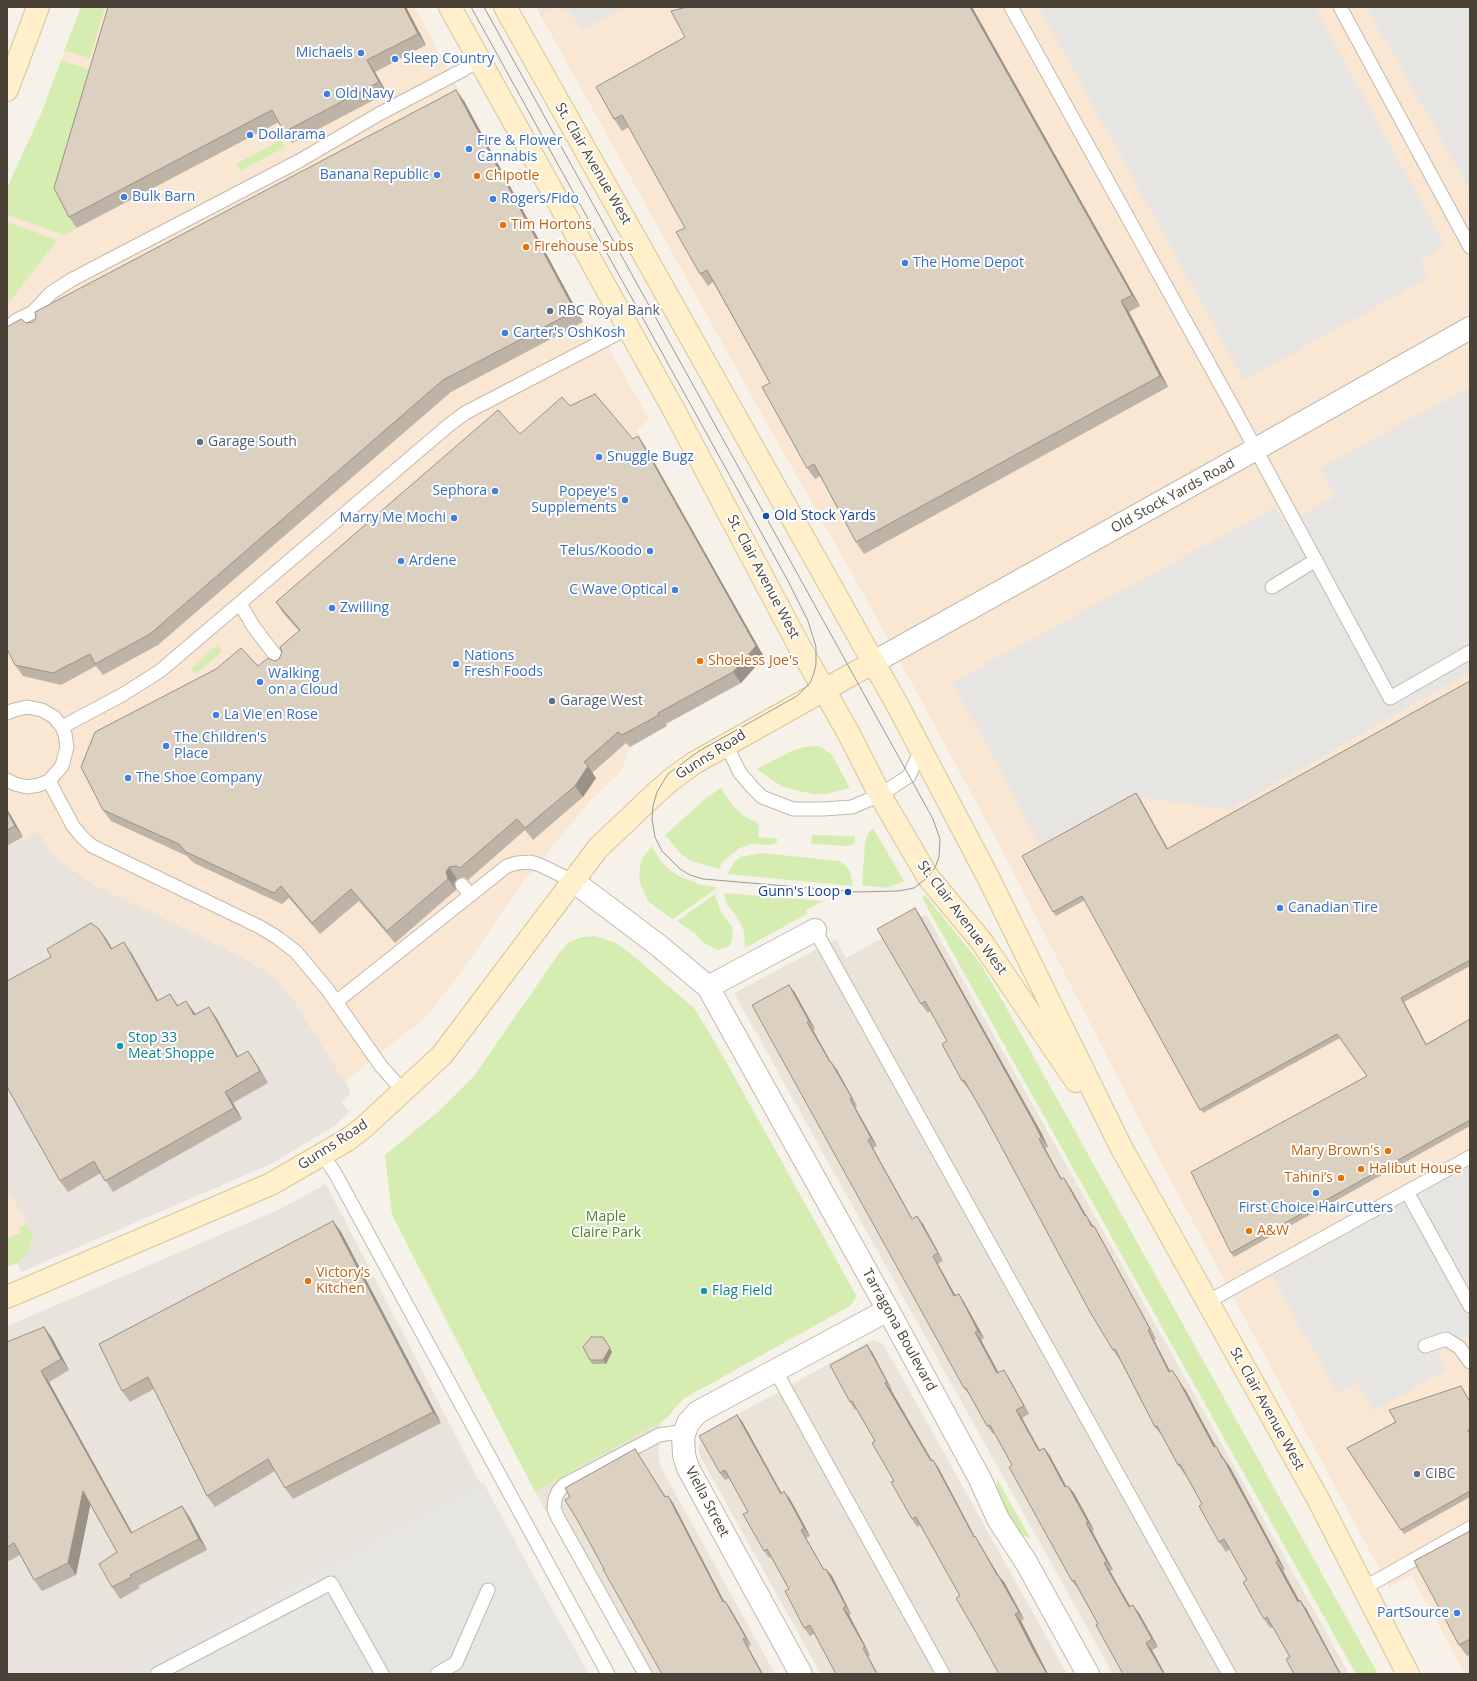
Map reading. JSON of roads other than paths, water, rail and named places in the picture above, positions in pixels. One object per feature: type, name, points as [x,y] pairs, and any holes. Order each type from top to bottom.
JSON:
[{"type":"main road","points":[[7,90],[38,7]]},
{"type":"main road","name":"St. Clair Avenue West","points":[[450,7],[675,412],[797,642],[849,734],[880,795],[928,877],[982,942],[1121,1147]]},
{"type":"main road","name":"St. Clair Avenue West","points":[[505,7],[874,662],[988,877],[1121,1147],[1318,1499],[1408,1674]]},
{"type":"main road","name":"Gunns Road","points":[[7,1297],[271,1184],[363,1128],[404,1092],[442,1055],[598,848],[672,779],[726,744],[874,662]]},
{"type":"street","name":"Old Stock Yards Road","points":[[874,662],[1470,328]]},
{"type":"street","points":[[573,881],[658,945],[708,987],[815,930]]},
{"type":"street","name":"Tarragona Boulevard","points":[[708,987],[980,1478],[998,1519],[1026,1562],[1088,1674]]},
{"type":"street","name":"Viella Street","points":[[801,1674],[688,1468],[682,1445],[685,1431],[692,1418],[698,1412],[888,1310]]},
{"type":"lane","points":[[1012,7],[1256,449],[1390,698],[1470,652]]},
{"type":"lane","points":[[1340,7],[1470,247]]},
{"type":"lane","points":[[7,330],[15,321],[33,312],[51,293],[71,280],[299,161],[379,114],[479,60]]},
{"type":"lane","points":[[33,312],[36,327]]},
{"type":"lane","points":[[62,727],[122,695],[160,671],[449,424],[465,413],[628,328]]},
{"type":"lane","points":[[1272,587],[1316,560]]},
{"type":"lane","points":[[240,603],[253,626],[282,664]]},
{"type":"lane","points":[[7,713],[27,707],[42,710],[54,717],[62,727],[65,734],[67,747],[62,766],[49,780],[39,785],[27,787],[7,780]]},
{"type":"lane","points":[[726,744],[740,773],[762,797],[793,809],[823,810],[852,807],[880,795],[909,776],[921,750]]},
{"type":"lane","points":[[49,780],[73,826],[92,846],[260,927],[278,938],[296,952],[320,979],[381,1066],[404,1092]]},
{"type":"lane","points":[[336,1002],[507,866],[517,863],[530,862],[540,865],[573,881]]},
{"type":"lane","points":[[462,885],[471,895]]},
{"type":"lane","points":[[815,930],[1230,1674]]},
{"type":"lane","points":[[322,1154],[335,1174],[608,1674]]},
{"type":"lane","points":[[1207,1302],[1470,1157]]},
{"type":"lane","points":[[1407,1192],[1470,1306]]},
{"type":"lane","points":[[1425,1346],[1446,1339],[1459,1347],[1470,1362]]},
{"type":"lane","points":[[775,1370],[943,1674]]},
{"type":"lane","points":[[645,1674],[558,1518],[554,1509],[555,1499],[558,1492],[564,1485],[659,1435],[685,1431]]},
{"type":"lane","points":[[1364,1588],[1470,1528]]},
{"type":"lane","points":[[157,1674],[331,1584],[382,1674]]},
{"type":"lane","points":[[437,1674],[456,1663],[488,1590]]},
{"type":"tram line","points":[[471,7],[788,581],[808,621],[816,647],[816,664],[814,673],[810,683],[797,696],[699,751],[668,774],[657,792],[653,806],[652,819],[655,837],[662,851],[680,869],[690,875],[703,879],[857,892],[898,891],[914,888],[928,877],[935,868],[939,857],[940,839],[933,819],[484,7]]},
{"type":"place","name":"Michaels","points":[[361,53]]},
{"type":"place","name":"Sleep Country","points":[[395,59]]},
{"type":"place","name":"Old Navy","points":[[327,94]]},
{"type":"place","name":"Dollarama","points":[[250,135]]},
{"type":"place","name":"Fire & Flower Cannabis","points":[[469,149]]},
{"type":"place","name":"Banana Republic","points":[[437,175]]},
{"type":"place","name":"Chipotle","points":[[477,176]]},
{"type":"place","name":"Bulk Barn","points":[[124,197]]},
{"type":"place","name":"Rogers/Fido","points":[[493,199]]},
{"type":"place","name":"Tim Hortons","points":[[503,225]]},
{"type":"place","name":"Firehouse Subs","points":[[526,247]]},
{"type":"place","name":"The Home Depot","points":[[905,263]]},
{"type":"place","name":"RBC Royal Bank","points":[[550,311]]},
{"type":"place","name":"Carter's OshKosh","points":[[505,333]]},
{"type":"place","name":"Garage South","points":[[200,442]]},
{"type":"place","name":"Snuggle Bugz","points":[[599,457]]},
{"type":"place","name":"Sephora","points":[[495,491]]},
{"type":"place","name":"Popeye's Supplements","points":[[625,500]]},
{"type":"place","name":"Old Stock Yards","points":[[766,516]]},
{"type":"place","name":"Marry Me Mochi","points":[[454,518]]},
{"type":"place","name":"Telus/Koodo","points":[[650,551]]},
{"type":"place","name":"Ardene","points":[[401,561]]},
{"type":"place","name":"C Wave Optical","points":[[675,590]]},
{"type":"place","name":"Zwilling","points":[[332,608]]},
{"type":"place","name":"Shoeless Joe's","points":[[700,661]]},
{"type":"place","name":"Nations Fresh Foods","points":[[456,664]]},
{"type":"place","name":"Walking on a Cloud","points":[[260,682]]},
{"type":"place","name":"Garage West","points":[[552,701]]},
{"type":"place","name":"La Vie en Rose","points":[[216,715]]},
{"type":"place","name":"The Children's Place","points":[[166,746]]},
{"type":"place","name":"The Shoe Company","points":[[128,778]]},
{"type":"place","name":"Gunn's Loop","points":[[848,892]]},
{"type":"place","name":"Canadian Tire","points":[[1280,908]]},
{"type":"place","name":"Stop 33 Meat Shoppe","points":[[120,1046]]},
{"type":"place","name":"Mary Brown's","points":[[1388,1151]]},
{"type":"place","name":"Halibut House","points":[[1361,1169]]},
{"type":"place","name":"Tahini’s","points":[[1341,1178]]},
{"type":"place","name":"First Choice HairCutters","points":[[1316,1193]]},
{"type":"place","name":"A&W","points":[[1249,1231]]},
{"type":"place","name":"Victory's Kitchen","points":[[308,1281]]},
{"type":"place","name":"Flag Field","points":[[704,1291]]},
{"type":"place","name":"CIBC","points":[[1417,1474]]},
{"type":"place","name":"PartSource","points":[[1457,1613]]},
{"type":"park label","name":"Maple Claire Park","points":[[606,1226]]}]
